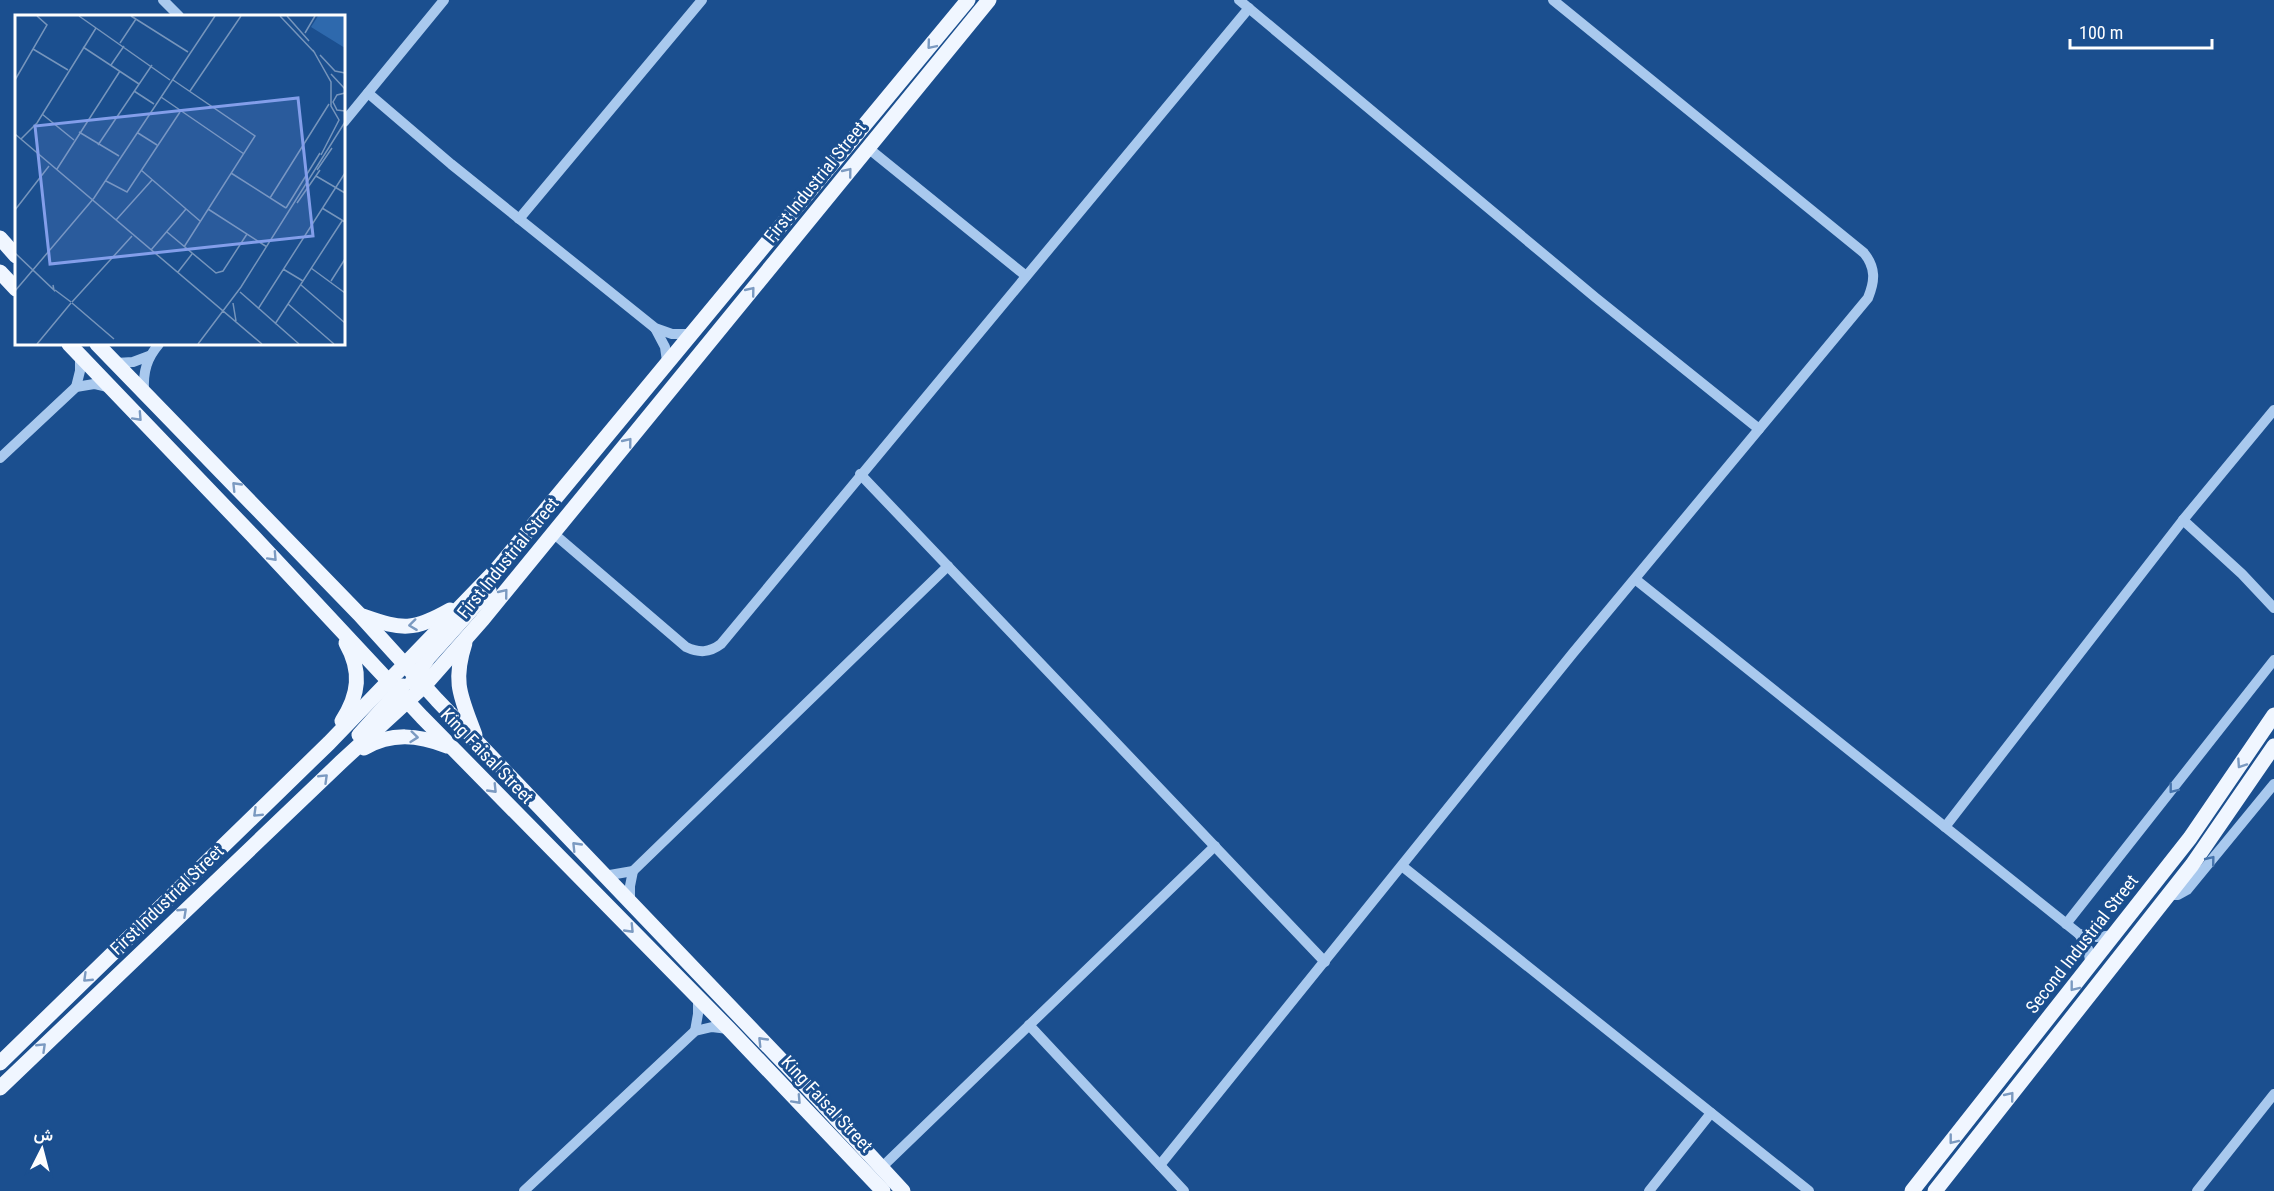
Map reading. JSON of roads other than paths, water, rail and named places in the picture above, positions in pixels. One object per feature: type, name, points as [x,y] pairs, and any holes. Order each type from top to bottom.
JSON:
[{"type":"main road","name":"First Industrial Street","points":[[415,675],[464,602],[495,571],[968,0]]},
{"type":"main road","name":"First Industrial Street","points":[[0,1063],[329,743],[398,692],[415,675],[467,638],[989,0]]},
{"type":"main road","points":[[0,238],[15,255]]},
{"type":"main road","points":[[0,272],[15,288]]},
{"type":"main road","name":"King Faisal Street","points":[[70,345],[398,692],[729,1029],[883,1191]]},
{"type":"main road","name":"King Faisal Street","points":[[99,345],[359,614],[478,743],[806,1086],[903,1191]]},
{"type":"main road","points":[[341,762],[348,746],[415,675],[488,591],[494,582],[495,571]]},
{"type":"main road","points":[[359,614],[387,624],[408,627],[430,622],[464,602]]},
{"type":"main road","points":[[329,743],[350,709],[358,685],[353,656],[332,620]]},
{"type":"main road","points":[[467,638],[459,663],[458,682],[478,743]]},
{"type":"main road","name":"Second Industrial Street","points":[[1912,1191],[2190,838],[2274,715]]},
{"type":"main road","points":[[341,762],[369,745],[396,736],[422,738],[452,748]]},
{"type":"main road","points":[[1935,1191],[2168,895],[2206,845],[2274,746]]},
{"type":"main road","name":"First Industrial Street","points":[[0,1088],[341,762]]},
{"type":"street","points":[[164,0],[178,15]]},
{"type":"street","points":[[345,121],[444,0]]},
{"type":"street","points":[[519,219],[702,0]]},
{"type":"street","points":[[1239,0],[1596,298],[1760,429]]},
{"type":"street","points":[[1160,1165],[1635,579],[1868,298],[1874,280],[1872,265],[1864,253],[1553,0]]},
{"type":"street","points":[[554,533],[686,647],[704,652],[721,644],[1249,8]]},
{"type":"street","points":[[368,93],[519,219],[655,328],[672,334],[690,334]]},
{"type":"street","points":[[868,148],[1026,276]]},
{"type":"street","points":[[655,328],[665,347],[667,361]]},
{"type":"street","points":[[144,391],[144,373],[149,356],[158,345]]},
{"type":"street","points":[[0,458],[76,387],[80,371],[80,355]]},
{"type":"street","points":[[116,363],[133,362],[149,356]]},
{"type":"street","points":[[76,387],[94,384],[111,388]]},
{"type":"street","points":[[1945,827],[2183,520],[2274,410]]},
{"type":"street","points":[[860,474],[1325,962]]},
{"type":"street","points":[[2183,520],[2242,574],[2274,608]]},
{"type":"street","points":[[604,876],[633,871],[948,566]]},
{"type":"street","points":[[1635,579],[2079,934],[2088,949],[2091,966]]},
{"type":"street","points":[[2066,924],[2274,660]]},
{"type":"street","points":[[2168,895],[2178,895],[2187,890],[2274,784]]},
{"type":"street","points":[[881,1168],[1215,846]]},
{"type":"street","points":[[1402,866],[1809,1191]]},
{"type":"street","points":[[630,903],[633,871]]},
{"type":"street","points":[[2079,934],[2097,937],[2115,934]]},
{"type":"street","points":[[695,1031],[698,998]]},
{"type":"street","points":[[1029,1025],[1185,1191]]},
{"type":"street","points":[[524,1191],[695,1031],[712,1027],[729,1029]]},
{"type":"street","points":[[2197,1191],[2274,1094]]},
{"type":"street","points":[[1649,1191],[1711,1113]]}]
